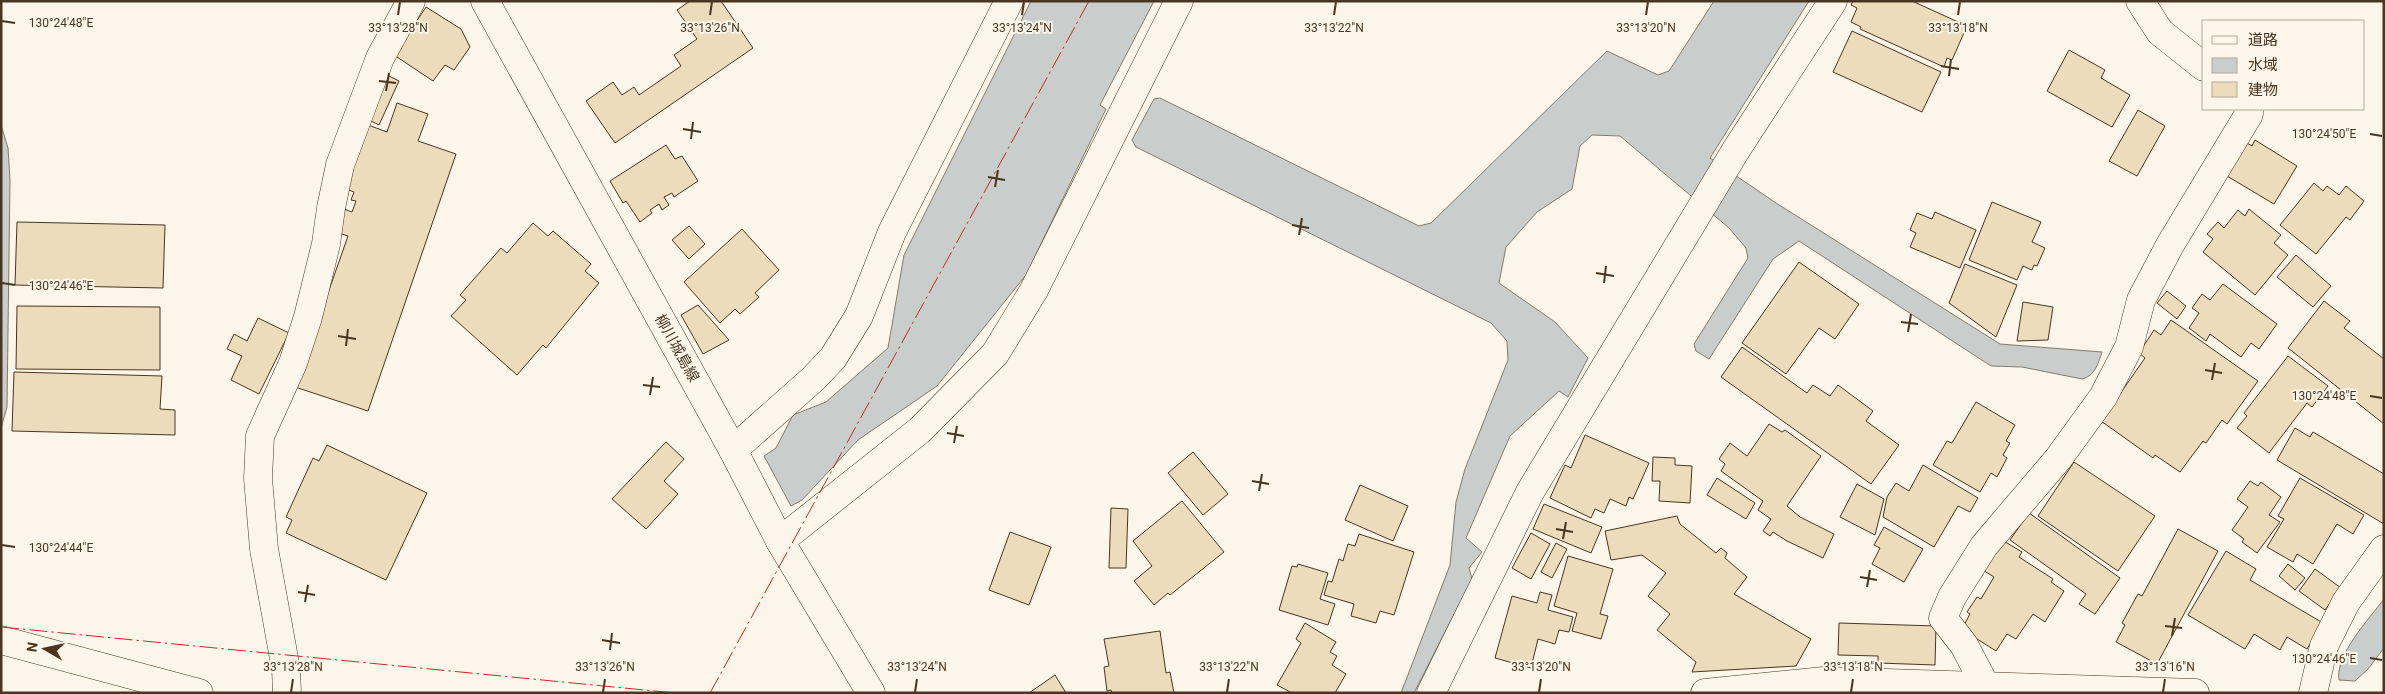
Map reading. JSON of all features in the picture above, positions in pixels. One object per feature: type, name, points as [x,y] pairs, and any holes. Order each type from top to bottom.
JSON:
[{"type":"street","points":[[288,693],[286,669],[264,549],[258,478],[260,436],[293,363],[308,317],[326,244],[340,165],[380,58],[411,1]]},
{"type":"street","name":"柳川城島線","points":[[485,1],[733,450],[778,536],[871,693]]},
{"type":"street","points":[[733,450],[777,413],[827,365],[859,316],[892,232],[1009,1]]},
{"type":"street","points":[[778,536],[920,430],[995,354],[1034,290],[1179,1]]},
{"type":"street","points":[[1431,693],[1530,492],[1736,150],[1833,1]]},
{"type":"street","points":[[2140,1],[2160,32],[2202,65]]},
{"type":"street","points":[[1985,685],[1964,645],[1943,618],[1946,611],[1984,546],[2058,459],[2103,397],[2130,347],[2141,300],[2170,245],[2249,114],[2248,110]]},
{"type":"street","points":[[2313,693],[2324,646],[2346,602],[2384,549]]},
{"type":"street","points":[[1,640],[199,693]]},
{"type":"street","points":[[1705,693],[1824,681],[1985,685],[2054,690],[2195,693]]},
{"type":"water","points":[[1031,1],[1154,1],[1100,105],[1106,109],[1026,275],[937,386],[858,440],[802,500],[791,506],[764,456],[776,448],[793,415],[826,402],[888,348],[904,255]]},
{"type":"water","points":[[1714,1],[1809,1],[1710,158],[1776,203],[2000,344],[2102,352],[2097,365],[2090,375],[2082,379],[2022,367],[1991,366],[1799,241],[1773,259],[1709,359],[1696,351],[1694,344],[1748,258],[1746,248],[1729,228],[1620,136],[1592,135],[1580,146],[1572,189],[1537,212],[1506,247],[1499,283],[1555,322],[1588,358],[1568,397],[1559,391],[1510,436],[1466,538],[1482,552],[1469,568],[1472,579],[1414,693],[1401,693],[1450,565],[1456,502],[1465,469],[1508,360],[1507,341],[1491,323],[1136,147],[1132,140],[1154,99],[1160,98],[1419,226],[1431,223],[1607,51],[1658,75],[1669,71]]},
{"type":"water","points":[[1,125],[8,148],[10,180],[7,407],[1,428]]},
{"type":"water","points":[[2384,599],[2384,648],[2368,669],[2355,681],[2339,680],[2342,660],[2354,638]]},
{"type":"building","points":[[690,1],[721,1],[753,48],[615,143],[586,101],[613,82],[622,95],[634,87],[639,95],[681,66],[674,55],[697,39],[677,10]]},
{"type":"building","points":[[1853,1],[1912,1],[1967,26],[1952,60],[1947,58],[1944,67],[1860,29],[1861,27],[1851,22],[1857,8],[1851,5]]},
{"type":"building","points":[[426,7],[461,29],[470,47],[454,70],[445,65],[433,81],[394,55]]},
{"type":"building","points":[[1852,31],[1941,72],[1922,112],[1833,72]]},
{"type":"building","points":[[2069,50],[2105,70],[2101,78],[2130,95],[2112,127],[2047,91]]},
{"type":"building","points":[[387,75],[399,81],[379,125],[367,119]]},
{"type":"building","points":[[397,103],[428,114],[418,141],[456,154],[368,411],[295,387],[348,236],[336,232],[344,209],[352,212],[356,201],[351,200],[354,192],[346,189],[368,125],[387,132]]},
{"type":"building","points":[[2138,110],[2165,126],[2137,176],[2109,161]]},
{"type":"building","points":[[2255,140],[2297,166],[2274,204],[2227,176],[2247,143],[2252,146]]},
{"type":"building","points":[[666,145],[675,159],[682,156],[698,181],[674,197],[672,193],[664,197],[669,205],[662,210],[659,204],[650,210],[652,213],[640,222],[626,201],[623,203],[610,181]]},
{"type":"building","points":[[2314,183],[2323,191],[2327,186],[2339,195],[2346,186],[2364,201],[2350,220],[2346,217],[2316,254],[2280,225]]},
{"type":"building","points":[[1992,202],[2041,222],[2032,242],[2045,248],[2037,266],[2034,265],[2032,270],[2023,266],[2017,280],[1969,260]]},
{"type":"building","points":[[2249,209],[2281,235],[2274,243],[2288,255],[2255,295],[2203,252],[2213,239],[2207,234],[2218,222],[2224,228],[2238,210],[2245,216]]},
{"type":"building","points":[[1935,212],[1976,230],[1960,268],[1910,247],[1916,233],[1910,230],[1917,213],[1932,219]]},
{"type":"building","points":[[17,222],[165,225],[163,288],[15,285]]},
{"type":"building","points":[[533,223],[548,236],[553,231],[591,264],[585,271],[599,283],[546,348],[543,345],[517,375],[451,316],[466,300],[460,295],[501,248],[507,253]]},
{"type":"building","points":[[689,226],[705,244],[689,259],[672,240]]},
{"type":"building","points":[[742,229],[779,270],[755,293],[759,297],[740,314],[735,309],[720,323],[684,282]]},
{"type":"building","points":[[2296,255],[2331,286],[2313,307],[2277,277]]},
{"type":"building","points":[[1799,262],[1859,304],[1835,339],[1819,328],[1786,374],[1742,343]]},
{"type":"building","points":[[1965,264],[2017,285],[1996,337],[1949,303]]},
{"type":"building","points":[[2223,284],[2277,324],[2259,349],[2251,343],[2241,357],[2210,334],[2206,341],[2189,328],[2199,313],[2192,308],[2202,294],[2210,300]]},
{"type":"building","points":[[2167,291],[2186,306],[2177,319],[2157,303]]},
{"type":"building","points":[[2324,301],[2350,321],[2344,328],[2384,359],[2384,424],[2288,348]]},
{"type":"building","points":[[2023,302],[2053,307],[2048,340],[2017,341]]},
{"type":"building","points":[[698,305],[729,340],[703,354],[681,315]]},
{"type":"building","points":[[17,306],[160,307],[160,370],[16,369]]},
{"type":"building","points":[[258,318],[289,333],[259,394],[231,380],[242,356],[227,349],[234,334],[247,341]]},
{"type":"building","points":[[2171,320],[2258,381],[2227,424],[2222,420],[2206,443],[2203,441],[2180,472],[2155,455],[2153,458],[2101,421],[2145,358],[2139,353],[2154,330],[2161,335]]},
{"type":"building","points":[[1742,347],[1807,393],[1813,385],[1830,396],[1838,385],[1873,411],[1866,421],[1899,445],[1871,484],[1721,377]]},
{"type":"building","points":[[2288,356],[2328,386],[2312,407],[2307,403],[2269,453],[2237,428],[2247,416],[2244,413]]},
{"type":"building","points":[[14,372],[162,376],[160,409],[175,410],[175,435],[12,431]]},
{"type":"building","points":[[1976,402],[2015,425],[2006,441],[2010,443],[2003,455],[2007,458],[1997,477],[1991,473],[1980,492],[1933,465],[1947,441],[1952,443]]},
{"type":"building","points":[[1769,424],[1782,432],[1785,430],[1821,456],[1787,506],[1800,517],[1834,534],[1823,558],[1787,541],[1773,532],[1770,536],[1763,531],[1771,519],[1758,510],[1763,501],[1721,471],[1725,464],[1719,459],[1730,443],[1747,456]]},
{"type":"building","points":[[2295,428],[2310,437],[2313,432],[2384,474],[2384,524],[2277,460]]},
{"type":"building","points":[[1585,435],[1649,463],[1633,499],[1629,497],[1626,506],[1610,499],[1604,513],[1595,509],[1591,518],[1550,498],[1565,465],[1571,468]]},
{"type":"building","points":[[666,442],[684,459],[664,481],[678,494],[646,529],[612,499]]},
{"type":"building","points":[[327,445],[427,493],[386,580],[286,533],[292,520],[286,517],[313,458],[319,461]]},
{"type":"building","points":[[1193,452],[1228,494],[1203,515],[1168,473]]},
{"type":"building","points":[[1653,457],[1675,458],[1675,465],[1692,466],[1690,503],[1659,501],[1660,481],[1652,481]]},
{"type":"building","points":[[2074,462],[2155,516],[2118,571],[2038,516]]},
{"type":"building","points":[[1923,465],[1978,498],[1970,512],[1958,506],[1934,547],[1883,517],[1887,497],[1896,483],[1909,491]]},
{"type":"building","points":[[1717,478],[1755,503],[1746,519],[1707,495]]},
{"type":"building","points":[[2300,478],[2364,515],[2353,534],[2337,524],[2313,564],[2297,554],[2293,562],[2267,547],[2284,519],[2278,516]]},
{"type":"building","points":[[2250,481],[2258,486],[2261,482],[2281,497],[2269,515],[2280,522],[2257,553],[2242,542],[2244,539],[2232,530],[2248,507],[2237,499]]},
{"type":"building","points":[[1857,484],[1884,499],[1875,535],[1840,517]]},
{"type":"building","points":[[1360,485],[1408,506],[1393,541],[1345,520]]},
{"type":"building","points":[[1182,501],[1224,552],[1170,595],[1168,593],[1154,605],[1134,581],[1152,566],[1133,541]]},
{"type":"building","points":[[1544,504],[1602,527],[1591,553],[1533,529]]},
{"type":"building","points":[[1111,508],[1128,509],[1126,568],[1109,568]]},
{"type":"building","points":[[2029,513],[2120,578],[2095,614],[2079,604],[2086,594],[2010,540]]},
{"type":"building","points":[[1677,516],[1680,524],[1716,553],[1721,548],[1727,553],[1725,558],[1747,577],[1734,594],[1811,639],[1796,666],[1692,672],[1696,662],[1657,630],[1670,614],[1648,596],[1666,573],[1642,555],[1611,560],[1605,531]]},
{"type":"building","points":[[1884,527],[1923,549],[1904,582],[1872,564],[1880,548],[1874,545]]},
{"type":"building","points":[[2178,529],[2218,551],[2157,664],[2116,642],[2125,625],[2122,623],[2138,594],[2142,596]]},
{"type":"building","points":[[1010,532],[1051,547],[1029,605],[989,590]]},
{"type":"building","points":[[1531,533],[1550,544],[1531,579],[1512,568]]},
{"type":"building","points":[[1359,534],[1414,552],[1394,615],[1380,611],[1376,623],[1351,616],[1354,604],[1324,595],[1328,581],[1332,582],[1339,559],[1343,561],[1348,544],[1355,546]]},
{"type":"building","points":[[2002,540],[2022,552],[2019,557],[2053,579],[2051,582],[2064,591],[2045,622],[2033,614],[2016,639],[2007,634],[1996,651],[1966,632],[1969,628],[1964,625],[1970,614],[1967,612],[1977,597],[1981,599],[1994,577],[1983,570]]},
{"type":"building","points":[[1556,543],[1567,549],[1552,578],[1541,572]]},
{"type":"building","points":[[2226,551],[2256,569],[2250,580],[2323,623],[2307,649],[2287,637],[2280,650],[2254,634],[2245,649],[2188,615]]},
{"type":"building","points":[[1568,556],[1613,569],[1600,614],[1608,616],[1601,639],[1572,631],[1577,613],[1554,606]]},
{"type":"building","points":[[1298,564],[1328,573],[1320,599],[1335,604],[1328,625],[1279,610],[1292,566],[1297,567]]},
{"type":"building","points":[[2288,564],[2305,578],[2295,590],[2279,576]]},
{"type":"building","points":[[2315,569],[2341,588],[2325,610],[2299,591]]},
{"type":"building","points":[[1540,592],[1552,595],[1548,610],[1573,617],[1569,632],[1559,630],[1555,644],[1538,639],[1531,668],[1495,658],[1512,596],[1537,603]]},
{"type":"building","points":[[1305,623],[1336,642],[1330,652],[1337,656],[1332,665],[1346,674],[1335,693],[1292,693],[1277,685],[1301,643],[1296,639]]},
{"type":"building","points":[[1839,623],[1936,626],[1935,665],[1878,663],[1878,656],[1838,655]]},
{"type":"building","points":[[1160,631],[1166,673],[1170,672],[1174,693],[1112,693],[1111,690],[1107,691],[1104,667],[1109,666],[1104,639]]},
{"type":"building","points":[[1055,675],[1066,693],[1029,693]]},
{"type":"power","points":[[710,693],[1089,1]]},
{"type":"power","points":[[1,627],[675,693]]}]
